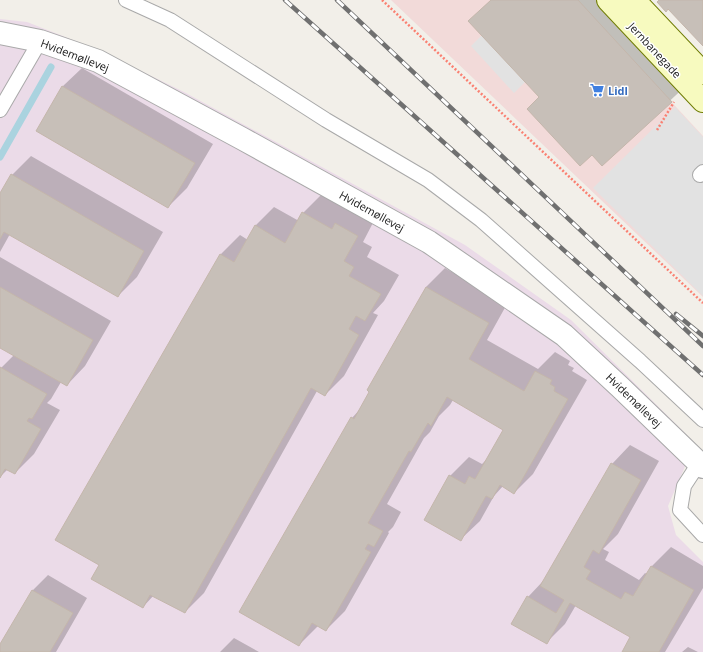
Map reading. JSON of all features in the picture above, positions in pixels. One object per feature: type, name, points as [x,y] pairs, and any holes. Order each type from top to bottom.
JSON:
[{"type":"main road","name":"Jernbanegade","points":[[608,0],[698,87]]},
{"type":"main road","name":"Jernbanegade","points":[[634,0],[698,87]]},
{"type":"street","name":"Hvidemøllevej","points":[[0,33],[40,41],[98,61],[429,242],[564,335],[626,392],[701,465]]},
{"type":"lane","points":[[126,0],[170,20],[326,120],[428,180],[481,220],[640,361],[703,420]]},
{"type":"lane","points":[[0,110],[40,41]]},
{"type":"lane","name":"Hvidemøllevej","points":[[701,465],[684,486],[680,510],[703,535]]},
{"type":"path","points":[[382,0],[703,303]]},
{"type":"path","points":[[657,130],[674,101],[698,87]]},
{"type":"shaded area","points":[[391,0],[577,0],[703,136],[703,297]]},
{"type":"shaded area","points":[[0,19],[27,22],[96,49],[184,92],[465,245],[571,320],[695,443],[668,506],[676,535],[703,562],[703,652],[0,652]]},
{"type":"shaded area","points":[[482,35],[525,82],[514,93],[471,46]]},
{"type":"shaded area","points":[[675,107],[703,137],[703,296],[593,188]]},
{"type":"building","name":"Lidl","points":[[491,0],[578,0],[672,102],[602,166],[592,155],[580,166],[527,109],[539,97],[468,21]]},
{"type":"building","points":[[659,0],[703,0],[703,46],[668,9],[666,12],[657,2]]},
{"type":"building","points":[[62,86],[195,163],[168,208],[36,131]]},
{"type":"building","points":[[11,174],[144,251],[118,297],[4,232],[0,239],[0,193]]},
{"type":"building","points":[[302,212],[332,229],[335,223],[358,236],[344,261],[354,267],[349,276],[381,294],[365,321],[356,316],[349,329],[359,335],[325,396],[311,388],[185,613],[150,595],[143,608],[91,579],[99,565],[55,540],[220,254],[234,262],[255,225],[285,243]]},
{"type":"building","points":[[0,287],[93,340],[67,386],[0,348]]},
{"type":"building","points":[[426,287],[489,323],[469,359],[524,391],[535,371],[552,380],[550,384],[555,387],[554,391],[568,399],[514,494],[500,485],[492,499],[486,496],[461,541],[424,520],[449,475],[465,484],[469,476],[475,479],[503,430],[447,397],[431,426],[428,423],[411,452],[409,451],[368,523],[383,531],[374,547],[368,544],[365,549],[371,552],[326,631],[312,623],[299,646],[239,612],[351,417],[354,419],[369,392],[367,390]]},
{"type":"building","points":[[0,367],[47,394],[32,419],[29,418],[27,421],[41,429],[15,474],[5,469],[0,478]]},
{"type":"building","points":[[611,463],[641,480],[599,554],[593,550],[584,567],[591,571],[586,579],[621,599],[625,592],[633,596],[651,566],[694,590],[659,652],[622,652],[630,637],[570,603],[547,644],[511,624],[527,596],[556,613],[564,600],[540,586]]},
{"type":"building","points":[[32,590],[73,613],[50,652],[0,652],[0,644]]},
{"type":"waterway","points":[[0,157],[51,67]]},
{"type":"railway","points":[[285,0],[703,375]]},
{"type":"railway","points":[[337,0],[703,346]]},
{"type":"railway","points":[[676,314],[703,336]]},
{"type":"place","name":"Lidl","points":[[597,90]]}]
